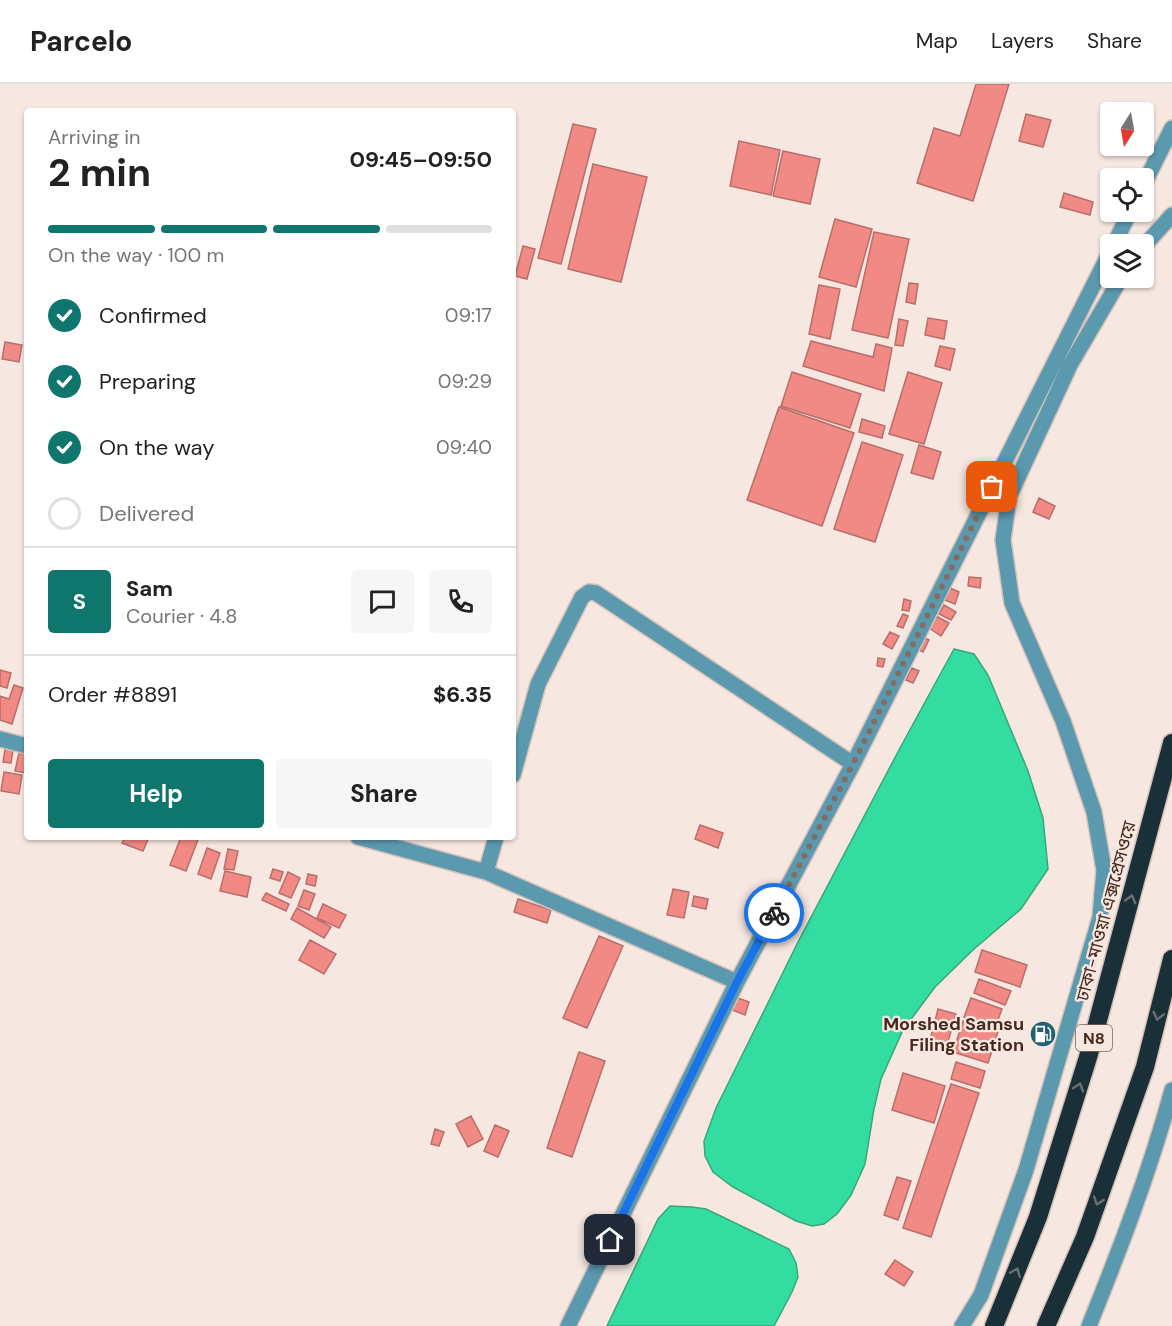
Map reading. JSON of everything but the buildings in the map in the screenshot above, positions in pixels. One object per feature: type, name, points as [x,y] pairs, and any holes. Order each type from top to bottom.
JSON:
[{"type":"highway","name":"ঢাকা-মাওয়া এক্সপ্রেসওয়ে","points":[[994,1326],[1038,1217],[1089,1054],[1172,743]]},
{"type":"highway","points":[[1046,1326],[1085,1237],[1145,1067],[1172,959]]},
{"type":"street","points":[[1152,168],[1172,128]]},
{"type":"street","points":[[1154,235],[1172,215]]},
{"type":"street","points":[[568,1326],[737,982],[853,764],[1100,272]]},
{"type":"street","points":[[963,1326],[981,1295],[1026,1170],[1100,917],[1104,870],[1094,812],[1063,721],[1012,603],[1003,540],[1009,497],[1070,365],[1115,288]]},
{"type":"street","points":[[516,764],[538,684],[582,597],[589,592],[597,593],[853,764]]},
{"type":"street","points":[[0,739],[24,745]]},
{"type":"street","points":[[369,840],[486,872],[737,982]]},
{"type":"street","points":[[486,872],[495,840]]},
{"type":"street","points":[[1089,1326],[1122,1246],[1161,1132],[1172,1090]]},
{"type":"shaded area","points":[[954,649],[974,654],[988,675],[1028,771],[1043,818],[1048,869],[1021,909],[974,949],[935,987],[903,1030],[881,1079],[865,1164],[851,1195],[837,1214],[824,1224],[812,1226],[796,1221],[733,1187],[713,1172],[705,1156],[704,1141],[716,1108],[799,940]]},
{"type":"shaded area","points":[[670,1206],[706,1209],[789,1249],[796,1263],[798,1277],[774,1326],[607,1326],[658,1219]]},
{"type":"way so far","points":[[774,913],[853,764],[992,487]]},
{"type":"place","name":"Morshed Samsu Filing Station","points":[[1043,1034]]},
{"type":"route","points":[[610,1240],[737,982],[774,913]]}]
